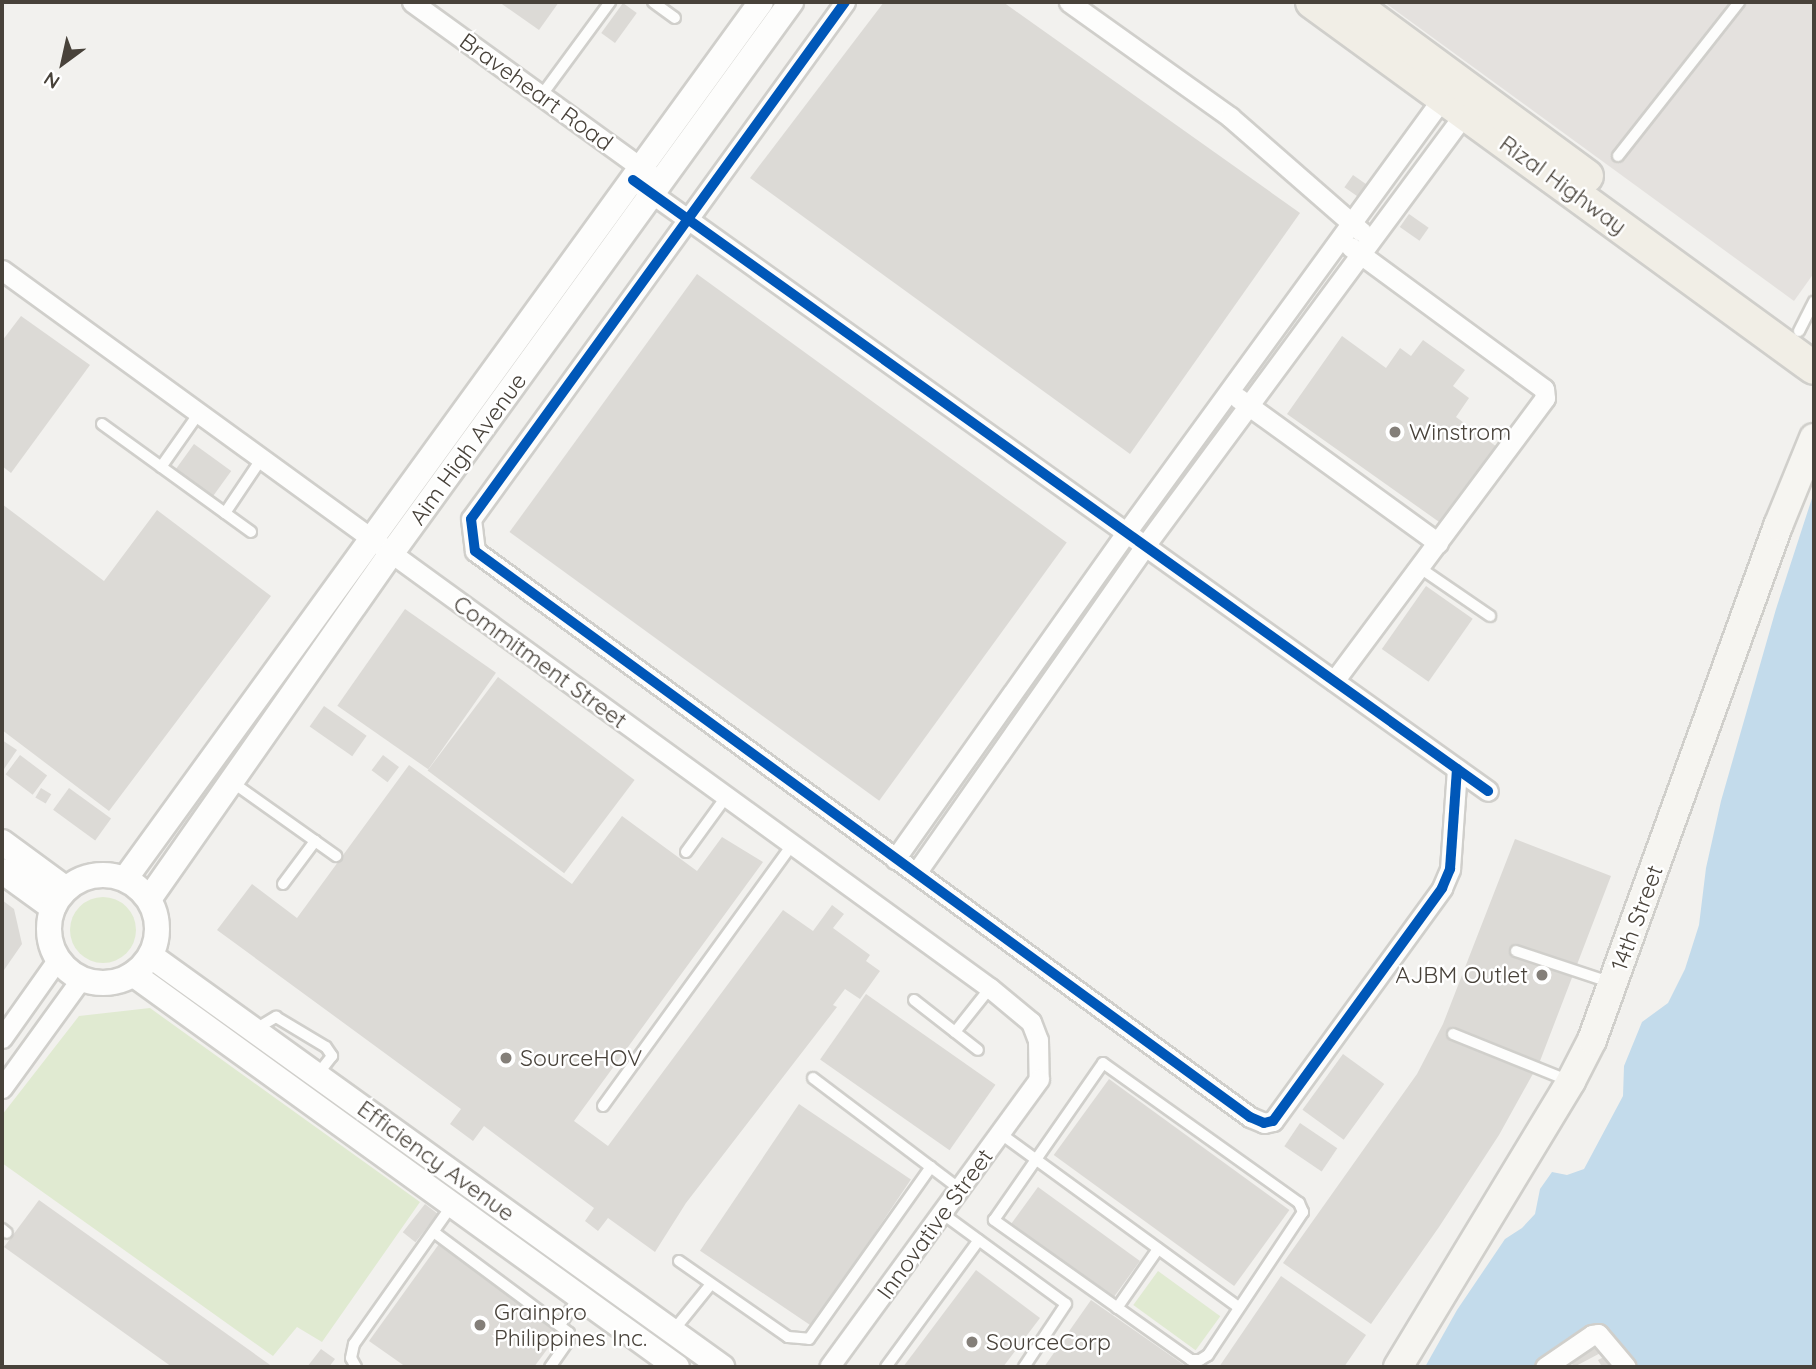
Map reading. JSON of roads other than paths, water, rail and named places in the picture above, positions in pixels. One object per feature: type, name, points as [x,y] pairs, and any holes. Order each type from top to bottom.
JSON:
[{"type":"main road","name":"Rizal Highway","points":[[1312,2],[1461,97],[1807,336]]},
{"type":"main road","name":"Rizal Highway","points":[[1350,2],[1461,97],[1814,368]]},
{"type":"main road","name":"14th Street","points":[[1398,1367],[1571,1081],[1592,1040],[1778,526],[1814,438]]},
{"type":"street","name":"Braveheart Road","points":[[412,2],[541,96],[647,181],[687,219],[1488,791]]},
{"type":"street","name":"Aim High Avenue","points":[[149,899],[391,554],[647,181],[761,2]]},
{"type":"street","name":"Aim High Avenue","points":[[125,879],[371,538],[647,181],[791,2]]},
{"type":"street","points":[[845,2],[471,519],[475,551],[1250,1117],[1264,1124],[1273,1121],[1442,888],[1450,869],[1457,769]]},
{"type":"street","points":[[1069,2],[1230,117],[1346,232],[1544,389],[1541,407],[1334,681]]},
{"type":"street","points":[[895,859],[1125,534],[1397,160],[1461,97]]},
{"type":"street","points":[[916,873],[1247,404],[1419,176],[1461,97]]},
{"type":"street","points":[[1397,160],[1419,176]]},
{"type":"street","name":"Commitment Street","points":[[2,270],[990,989],[1031,1022],[1038,1040],[1039,1079]]},
{"type":"street","points":[[1229,391],[1438,544]]},
{"type":"street","points":[[2,842],[59,898]]},
{"type":"street","points":[[2,871],[59,898]]},
{"type":"street","points":[[100,874],[125,879],[149,899],[158,933],[151,956],[134,974],[113,982],[81,979],[58,959],[48,929],[59,898],[76,881],[100,874]]},
{"type":"street","name":"Efficiency Avenue","points":[[151,956],[722,1367]]},
{"type":"street","points":[[2,1038],[58,959]]},
{"type":"street","name":"Efficiency Avenue","points":[[134,974],[677,1367]]},
{"type":"street","points":[[2,1088],[81,979]]},
{"type":"street","name":"Innovative Street","points":[[829,1367],[961,1190],[1039,1079]]},
{"type":"street","points":[[1545,1367],[1592,1335],[1598,1334],[1626,1367]]},
{"type":"lane","points":[[541,96],[610,2]]},
{"type":"lane","points":[[653,2],[675,18]]},
{"type":"lane","points":[[1618,156],[1739,2]]},
{"type":"lane","points":[[1807,336],[1814,302]]},
{"type":"lane","points":[[162,467],[200,412]]},
{"type":"lane","points":[[102,424],[251,532]]},
{"type":"lane","points":[[225,513],[262,458]]},
{"type":"lane","points":[[1420,568],[1490,616]]},
{"type":"lane","points":[[232,782],[337,856]]},
{"type":"lane","points":[[686,852],[726,797]]},
{"type":"lane","points":[[283,884],[315,841]]},
{"type":"lane","points":[[603,1106],[793,845]]},
{"type":"lane","points":[[1516,951],[1613,984]]},
{"type":"lane","points":[[955,1032],[990,989]]},
{"type":"lane","points":[[914,1000],[978,1050]]},
{"type":"lane","points":[[1453,1034],[1571,1081]]},
{"type":"lane","points":[[1103,1063],[1299,1203],[1303,1212],[1208,1355],[1191,1360],[994,1220],[1036,1159],[1103,1063]]},
{"type":"lane","points":[[813,1078],[961,1190]]},
{"type":"lane","points":[[1001,1134],[1238,1307]]},
{"type":"lane","points":[[678,1261],[788,1337],[809,1339],[931,1167]]},
{"type":"lane","points":[[356,1367],[351,1358],[354,1344],[435,1233],[452,1205]]},
{"type":"lane","points":[[943,1214],[1066,1304],[1024,1367]]},
{"type":"lane","points":[[435,1233],[571,1335],[550,1367]]},
{"type":"lane","points":[[886,1367],[979,1240]]},
{"type":"lane","points":[[1116,1308],[1158,1249]]},
{"type":"lane","points":[[560,1325],[594,1275]]},
{"type":"lane","points":[[672,1332],[712,1283]]},
{"type":"water","points":[[1814,492],[1814,1367],[1637,1367],[1600,1329],[1544,1367],[1425,1367],[1457,1310],[1505,1239],[1522,1228],[1535,1214],[1540,1189],[1552,1172],[1567,1175],[1584,1169],[1623,1096],[1624,1066],[1642,1022],[1668,1003],[1685,969],[1699,925],[1706,868],[1721,801],[1776,609]]},
{"type":"place","name":"Winstrom","points":[[1395,432]]},
{"type":"place","name":"AJBM Outlet","points":[[1542,975]]},
{"type":"place","name":"SourceHOV","points":[[506,1058]]},
{"type":"place","name":"Grainpro Philippines Inc.","points":[[480,1325]]},
{"type":"place","name":"SourceCorp","points":[[972,1342]]}]
